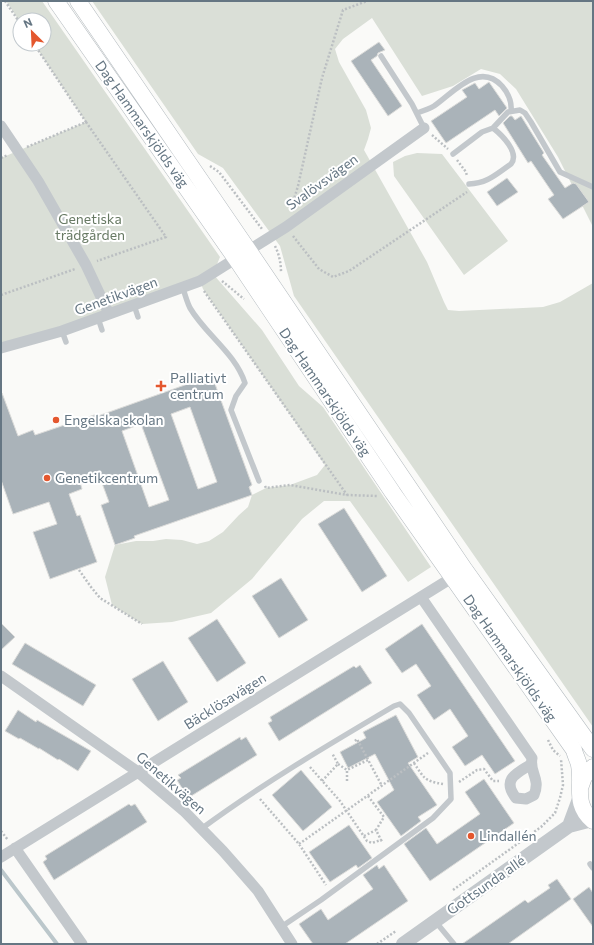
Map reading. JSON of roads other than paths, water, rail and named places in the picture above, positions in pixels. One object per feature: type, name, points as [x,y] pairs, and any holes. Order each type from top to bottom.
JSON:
[{"type":"main road","name":"Dag Hammarskjölds väg","points":[[56,1],[243,255]]},
{"type":"main road","name":"Dag Hammarskjölds väg","points":[[78,1],[243,255],[459,574],[574,750],[579,766],[582,809],[592,820]]},
{"type":"main road","name":"Dag Hammarskjölds väg","points":[[459,574],[593,749]]},
{"type":"main road","points":[[580,794],[584,777],[593,767]]},
{"type":"street","points":[[1,126],[19,150],[38,181],[86,265],[109,314]]},
{"type":"street","name":"Svalövsvägen","points":[[243,255],[286,227],[424,128]]},
{"type":"street","name":"Genetikvägen","points":[[1,348],[62,331],[183,288],[213,274],[243,255]]},
{"type":"street","name":"Bäcklösavägen","points":[[1,857],[459,574]]},
{"type":"street","points":[[421,597],[532,758],[530,766]]},
{"type":"street","name":"Genetikvägen","points":[[1,676],[138,772],[184,811],[223,851],[258,891],[292,944]]},
{"type":"street","points":[[570,826],[580,794]]},
{"type":"street","name":"Gottsunda allé","points":[[403,944],[570,826],[592,820]]},
{"type":"street","points":[[15,848],[82,944]]},
{"type":"lane","points":[[381,56],[412,104],[424,128]]},
{"type":"lane","points":[[417,113],[432,107],[471,79],[484,75],[495,79],[503,88],[512,104],[511,111]]},
{"type":"lane","points":[[453,154],[482,132],[493,128],[508,112],[520,110],[525,113],[560,172],[593,186]]},
{"type":"lane","points":[[469,184],[485,181],[514,160],[514,156],[508,144],[493,128]]},
{"type":"lane","points":[[183,288],[189,307],[242,372],[245,383],[236,396],[231,410],[259,481]]},
{"type":"lane","points":[[134,305],[138,317]]},
{"type":"lane","points":[[98,318],[102,330]]},
{"type":"lane","points":[[62,331],[66,342]]},
{"type":"lane","points":[[201,829],[232,806],[394,706],[400,704],[409,713],[450,773],[451,799],[433,818],[331,893],[281,927]]},
{"type":"lane","points":[[435,921],[454,944]]},
{"type":"waterway","points":[[1,870],[57,944]]},
{"type":"place","name":"Palliativt centrum","points":[[161,386]]},
{"type":"place","name":"Engelska skolan","points":[[56,420]]},
{"type":"place","name":"Genetikcentrum","points":[[47,478]]},
{"type":"place","name":"Lindallén","points":[[471,836]]},
{"type":"park label","name":"Genetiska trädgården","points":[[90,228]]}]
